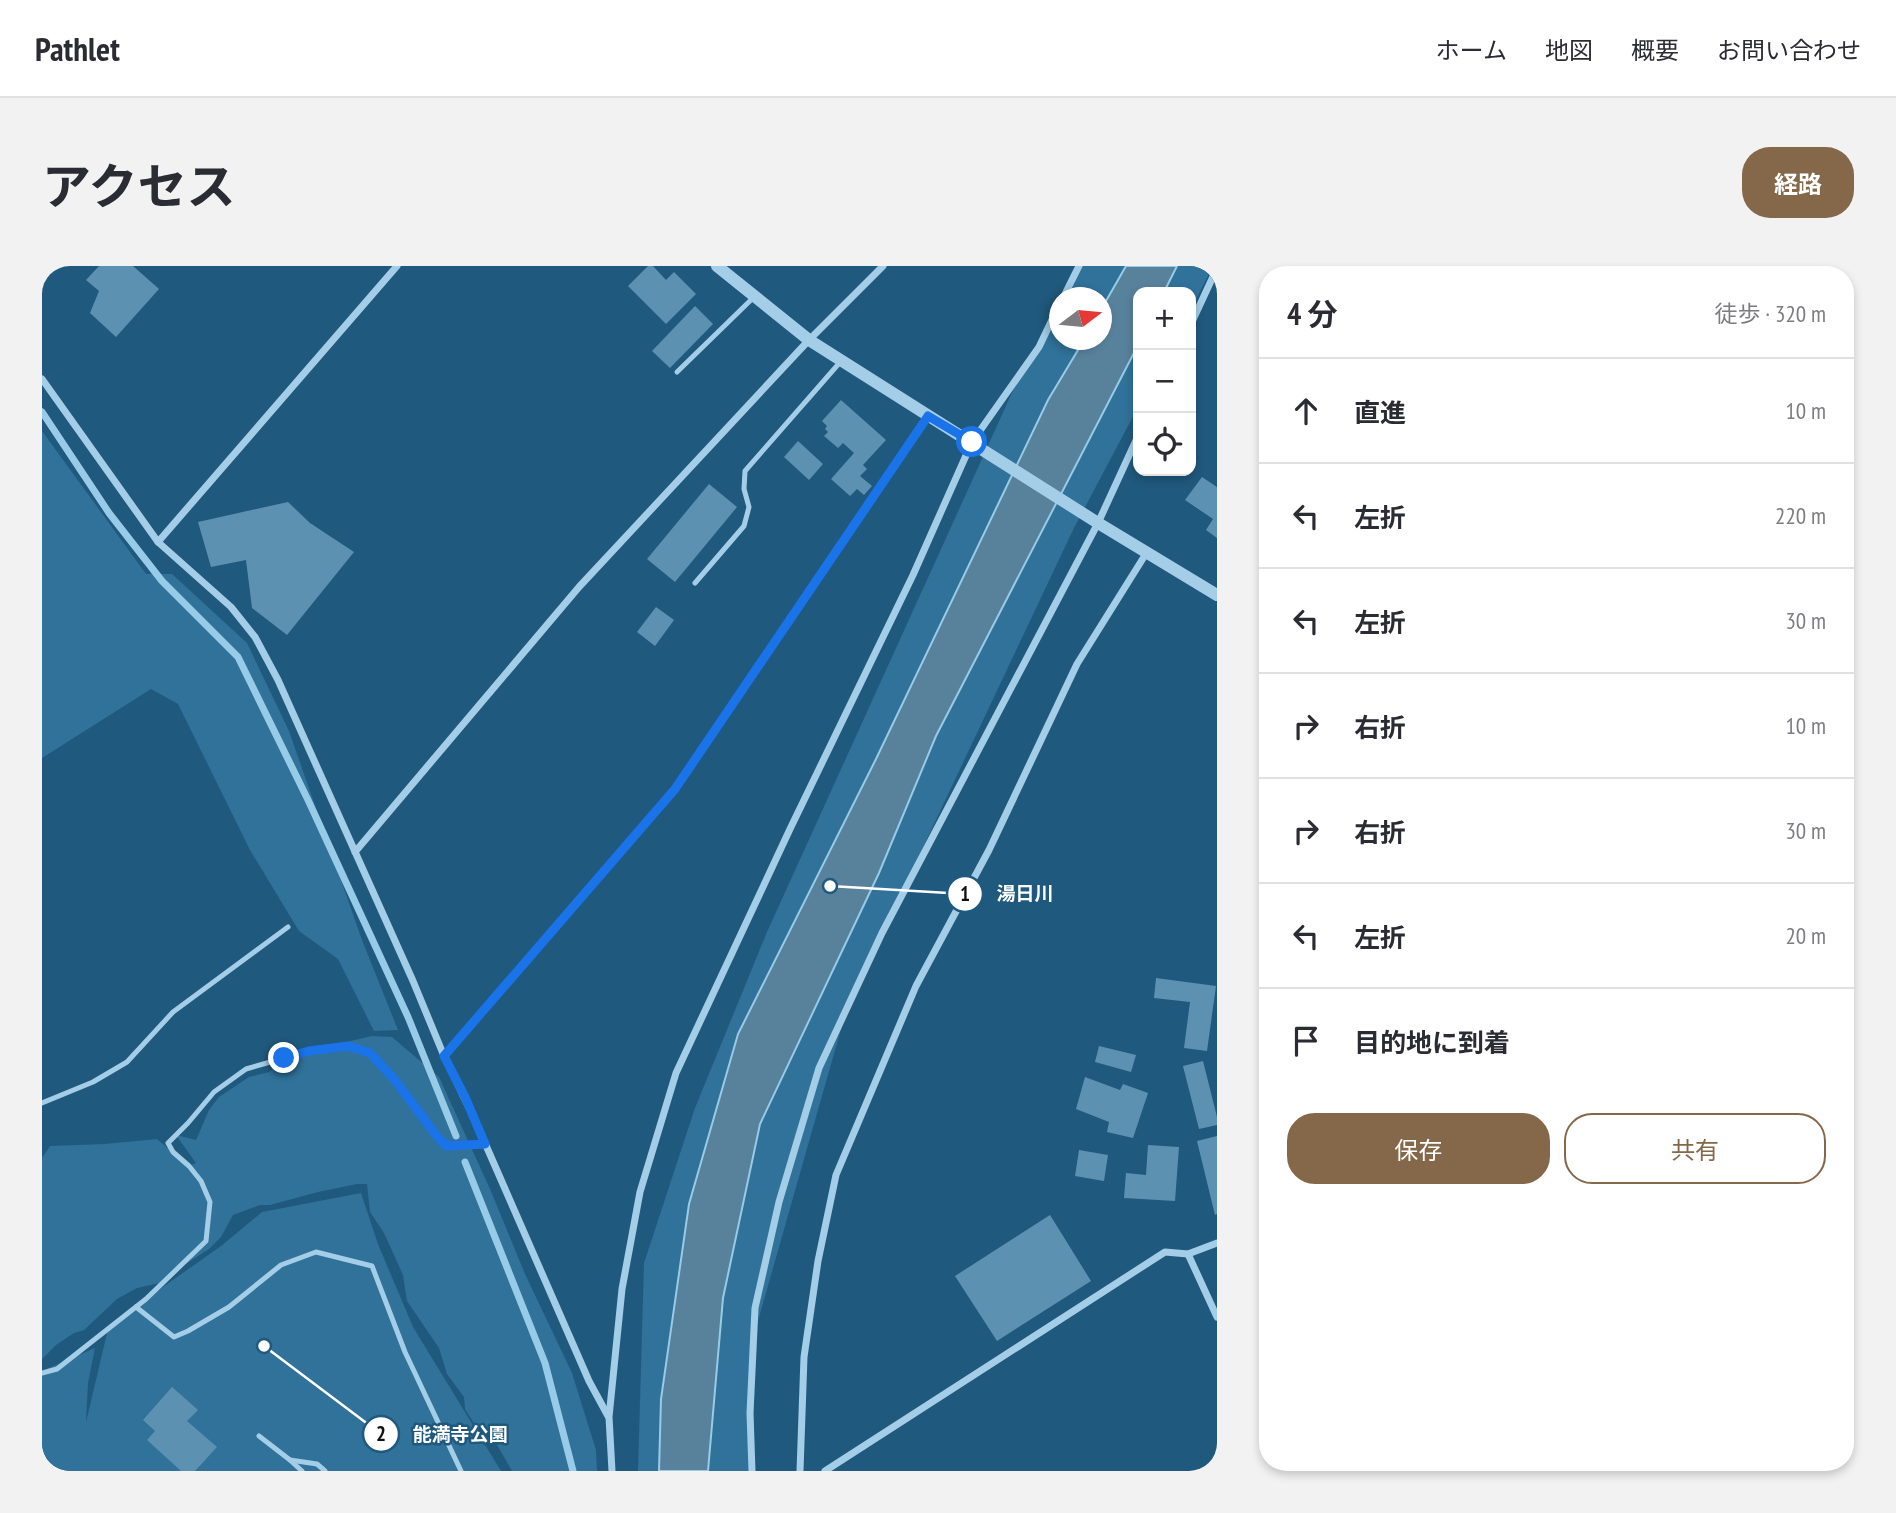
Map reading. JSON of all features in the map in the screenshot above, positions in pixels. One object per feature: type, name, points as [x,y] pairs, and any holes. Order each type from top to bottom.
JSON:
[{"type":"street","points":[[158,542],[397,266]]},
{"type":"street","points":[[717,266],[809,340],[1217,595]]},
{"type":"street","points":[[355,852],[579,587],[809,340],[883,266]]},
{"type":"street","points":[[1068,287],[1079,266]]},
{"type":"street","points":[[1196,313],[1217,268]]},
{"type":"street","points":[[612,1471],[609,1417],[622,1289],[640,1192],[676,1073],[913,575],[972,442],[1039,347],[1049,326]]},
{"type":"street","points":[[42,379],[158,542],[231,607],[255,637],[278,680],[589,1381],[609,1417]]},
{"type":"street","points":[[444,1056],[675,789],[928,416]]},
{"type":"street","points":[[752,1471],[750,1413],[755,1307],[779,1202],[819,1068],[881,933],[1098,523],[1133,447]]},
{"type":"street","points":[[800,1471],[804,1357],[818,1261],[836,1175],[916,986],[989,850],[1077,664],[1146,552]]},
{"type":"street","points":[[825,1471],[1165,1252],[1188,1254],[1217,1243]]},
{"type":"street","points":[[1188,1254],[1217,1317]]},
{"type":"lane","points":[[677,372],[755,296]]},
{"type":"lane","points":[[695,583],[744,526],[749,507],[744,489],[745,471],[842,360]]},
{"type":"lane","points":[[42,1103],[93,1082],[127,1062],[173,1012],[288,928]]},
{"type":"lane","points":[[42,1373],[57,1369],[136,1307],[206,1241],[210,1202],[201,1181],[173,1152],[168,1143],[214,1092],[246,1069],[309,1051],[348,1046],[370,1053],[394,1079],[446,1146],[485,1144]]},
{"type":"lane","points":[[136,1307],[174,1337],[229,1307],[281,1265],[316,1252],[372,1266],[405,1352],[461,1471]]},
{"type":"lane","points":[[259,1436],[302,1471]]},
{"type":"lane","points":[[290,1460],[317,1464],[325,1471]]},
{"type":"path","points":[[1205,1471],[1217,1464]]},
{"type":"shaded area","points":[[1081,266],[1213,266],[1196,299],[1196,287],[1133,287],[1133,416],[1073,530],[847,1008],[754,1335],[753,1471],[638,1471],[644,1263],[695,1108],[767,932],[1021,373],[1049,322],[1049,350],[1112,350],[1112,287],[1069,287]]},
{"type":"shaded area","points":[[1126,266],[1177,266],[1166,287],[1133,287],[1133,355],[936,736],[879,873],[760,1124],[723,1298],[708,1471],[659,1471],[661,1399],[689,1204],[738,1034],[876,759],[1048,400],[1078,350],[1112,350],[1112,290]]},
{"type":"shaded area","points":[[42,431],[146,574],[172,574],[247,643],[289,731],[362,940],[398,1030],[374,1031],[338,959],[299,931],[250,850],[178,704],[151,689],[42,758]]},
{"type":"shaded area","points":[[372,1036],[392,1037],[439,1077],[525,1274],[572,1373],[596,1450],[597,1471],[512,1471],[492,1436],[477,1428],[465,1409],[464,1397],[447,1374],[439,1348],[407,1301],[403,1275],[384,1233],[370,1212],[367,1184],[260,1205],[233,1215],[221,1237],[209,1249],[164,1282],[137,1288],[117,1299],[84,1330],[56,1345],[42,1359],[42,1158],[50,1146],[157,1139],[189,1166],[196,1163],[176,1135],[196,1140],[209,1110],[219,1097],[249,1077],[269,1072],[284,1058]]},
{"type":"shaded area","points":[[361,1193],[378,1244],[413,1327],[501,1471],[42,1471],[42,1371],[95,1348],[88,1383],[86,1422],[109,1325],[221,1246],[262,1212]]},
{"type":"building","points":[[99,266],[133,266],[159,289],[116,337],[90,313],[99,291],[86,280]]},
{"type":"building","points":[[648,266],[653,266],[666,280],[674,272],[696,294],[666,324],[628,286]]},
{"type":"building","points":[[695,306],[713,324],[670,368],[652,351]]},
{"type":"building","points":[[841,400],[886,440],[863,465],[867,469],[860,476],[872,486],[864,495],[857,489],[850,496],[831,479],[854,453],[843,443],[838,448],[824,436],[828,432],[822,421]]},
{"type":"building","points":[[798,441],[823,464],[809,480],[784,457]]},
{"type":"building","points":[[1202,477],[1217,487],[1217,538],[1206,530],[1213,519],[1185,500]]},
{"type":"building","points":[[709,484],[737,507],[675,582],[647,559]]},
{"type":"building","points":[[288,502],[310,523],[354,552],[287,635],[252,608],[246,560],[211,567],[198,522]]},
{"type":"building","points":[[656,607],[674,620],[655,646],[637,632]]},
{"type":"building","points":[[1156,978],[1216,986],[1207,1051],[1184,1048],[1190,1002],[1154,998]]},
{"type":"building","points":[[1099,1046],[1136,1055],[1131,1072],[1095,1062]]},
{"type":"building","points":[[1203,1061],[1217,1125],[1199,1129],[1183,1066]]},
{"type":"building","points":[[1085,1077],[1120,1090],[1123,1084],[1148,1093],[1133,1138],[1107,1132],[1109,1122],[1076,1109]]},
{"type":"building","points":[[1217,1136],[1217,1214],[1215,1215],[1197,1141]]},
{"type":"building","points":[[1148,1145],[1179,1147],[1175,1201],[1124,1198],[1126,1173],[1146,1175]]},
{"type":"building","points":[[1079,1150],[1108,1155],[1104,1181],[1075,1176]]},
{"type":"building","points":[[1050,1215],[1091,1281],[997,1341],[955,1276]]},
{"type":"building","points":[[172,1387],[198,1410],[187,1421],[217,1447],[195,1471],[181,1471],[147,1440],[155,1431],[143,1420]]},
{"type":"waterway","points":[[42,412],[109,513],[162,581],[238,657],[309,802],[408,1017],[456,1136]]},
{"type":"waterway","points":[[465,1162],[545,1363],[573,1471]]},
{"type":"place","name":"湯日川","points":[[830,886]]},
{"type":"place","name":"能満寺公園","points":[[264,1346]]},
{"type":"route","points":[[284,1058],[309,1051],[348,1046],[370,1053],[394,1079],[446,1146],[485,1144],[444,1056],[675,789],[928,416],[972,442]]}]
